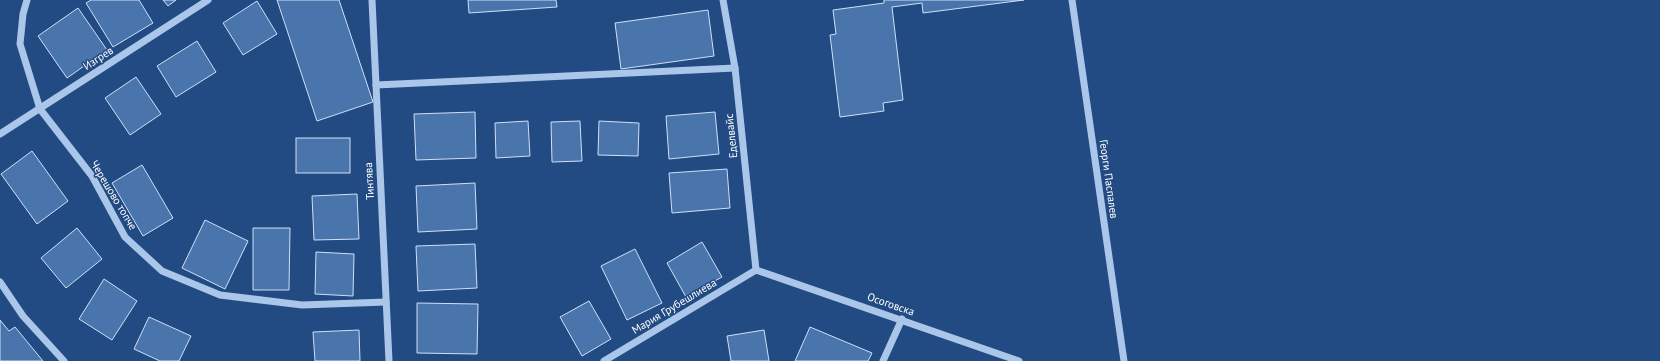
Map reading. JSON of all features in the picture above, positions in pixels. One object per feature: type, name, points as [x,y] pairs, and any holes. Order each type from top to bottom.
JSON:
[{"type":"street","name":"Черешово топче","points":[[27,0],[23,14],[20,44],[40,109],[92,176],[125,237],[162,271],[220,295],[302,304],[386,302]]},
{"type":"street","name":"Изгрев","points":[[0,134],[208,0]]},
{"type":"street","name":"Тинтява","points":[[372,0],[389,361]]},
{"type":"street","name":"Еделвайс","points":[[723,0],[735,68],[756,270]]},
{"type":"street","name":"Георги Паспалев","points":[[1072,0],[1124,361]]},
{"type":"street","points":[[376,85],[735,68]]},
{"type":"street","name":"Осоговска","points":[[756,270],[902,319],[1019,361]]},
{"type":"street","name":"Мария Грубешлиева","points":[[604,361],[756,270]]},
{"type":"street","points":[[0,282],[23,316],[64,361]]},
{"type":"street","points":[[883,361],[902,319]]},
{"type":"building","points":[[91,0],[139,0],[153,23],[113,47],[86,3]]},
{"type":"building","points":[[163,0],[176,0],[168,6]]},
{"type":"building","points":[[277,0],[339,0],[373,102],[317,121]]},
{"type":"building","points":[[468,0],[556,0],[557,7],[469,13]]},
{"type":"building","points":[[884,0],[1024,0],[923,13],[922,3],[892,7],[903,100],[883,103],[884,111],[840,117],[830,35],[836,34],[833,10],[884,3]]},
{"type":"building","points":[[257,1],[277,34],[243,55],[223,23]]},
{"type":"building","points":[[78,8],[107,50],[67,78],[38,36]]},
{"type":"building","points":[[708,10],[714,56],[621,69],[615,23]]},
{"type":"building","points":[[197,41],[216,72],[176,97],[157,66]]},
{"type":"building","points":[[136,77],[161,114],[130,135],[105,98]]},
{"type":"building","points":[[475,112],[476,158],[416,160],[414,114]]},
{"type":"building","points":[[715,112],[719,154],[669,159],[666,116]]},
{"type":"building","points":[[528,121],[530,156],[496,158],[495,123]]},
{"type":"building","points":[[580,121],[582,161],[552,162],[551,122]]},
{"type":"building","points":[[599,121],[639,123],[638,156],[598,155]]},
{"type":"building","points":[[296,138],[350,138],[350,173],[296,173]]},
{"type":"building","points":[[32,151],[68,201],[37,224],[1,174]]},
{"type":"building","points":[[142,165],[173,218],[143,236],[112,183]]},
{"type":"building","points":[[727,169],[730,208],[672,213],[669,173]]},
{"type":"building","points":[[475,183],[477,229],[418,232],[416,186]]},
{"type":"building","points":[[357,194],[359,239],[314,240],[312,196]]},
{"type":"building","points":[[205,220],[248,241],[225,289],[182,268]]},
{"type":"building","points":[[77,228],[102,259],[66,288],[41,258]]},
{"type":"building","points":[[253,228],[290,228],[289,290],[253,290]]},
{"type":"building","points":[[702,242],[722,277],[686,297],[667,263]]},
{"type":"building","points":[[475,244],[477,288],[418,291],[416,246]]},
{"type":"building","points":[[635,249],[662,303],[627,320],[601,266]]},
{"type":"building","points":[[316,252],[354,254],[353,296],[315,294]]},
{"type":"building","points":[[104,279],[137,301],[112,340],[79,319]]},
{"type":"building","points":[[589,301],[611,339],[582,356],[560,317]]},
{"type":"building","points":[[417,303],[478,304],[477,354],[417,353]]},
{"type":"building","points":[[149,317],[191,336],[179,361],[160,361],[134,349]]},
{"type":"building","points":[[0,320],[9,331],[15,327],[43,361],[0,361]]},
{"type":"building","points":[[810,327],[872,353],[868,361],[795,361]]},
{"type":"building","points":[[359,330],[360,361],[315,361],[313,332]]},
{"type":"building","points":[[764,330],[769,361],[731,361],[727,336]]}]
